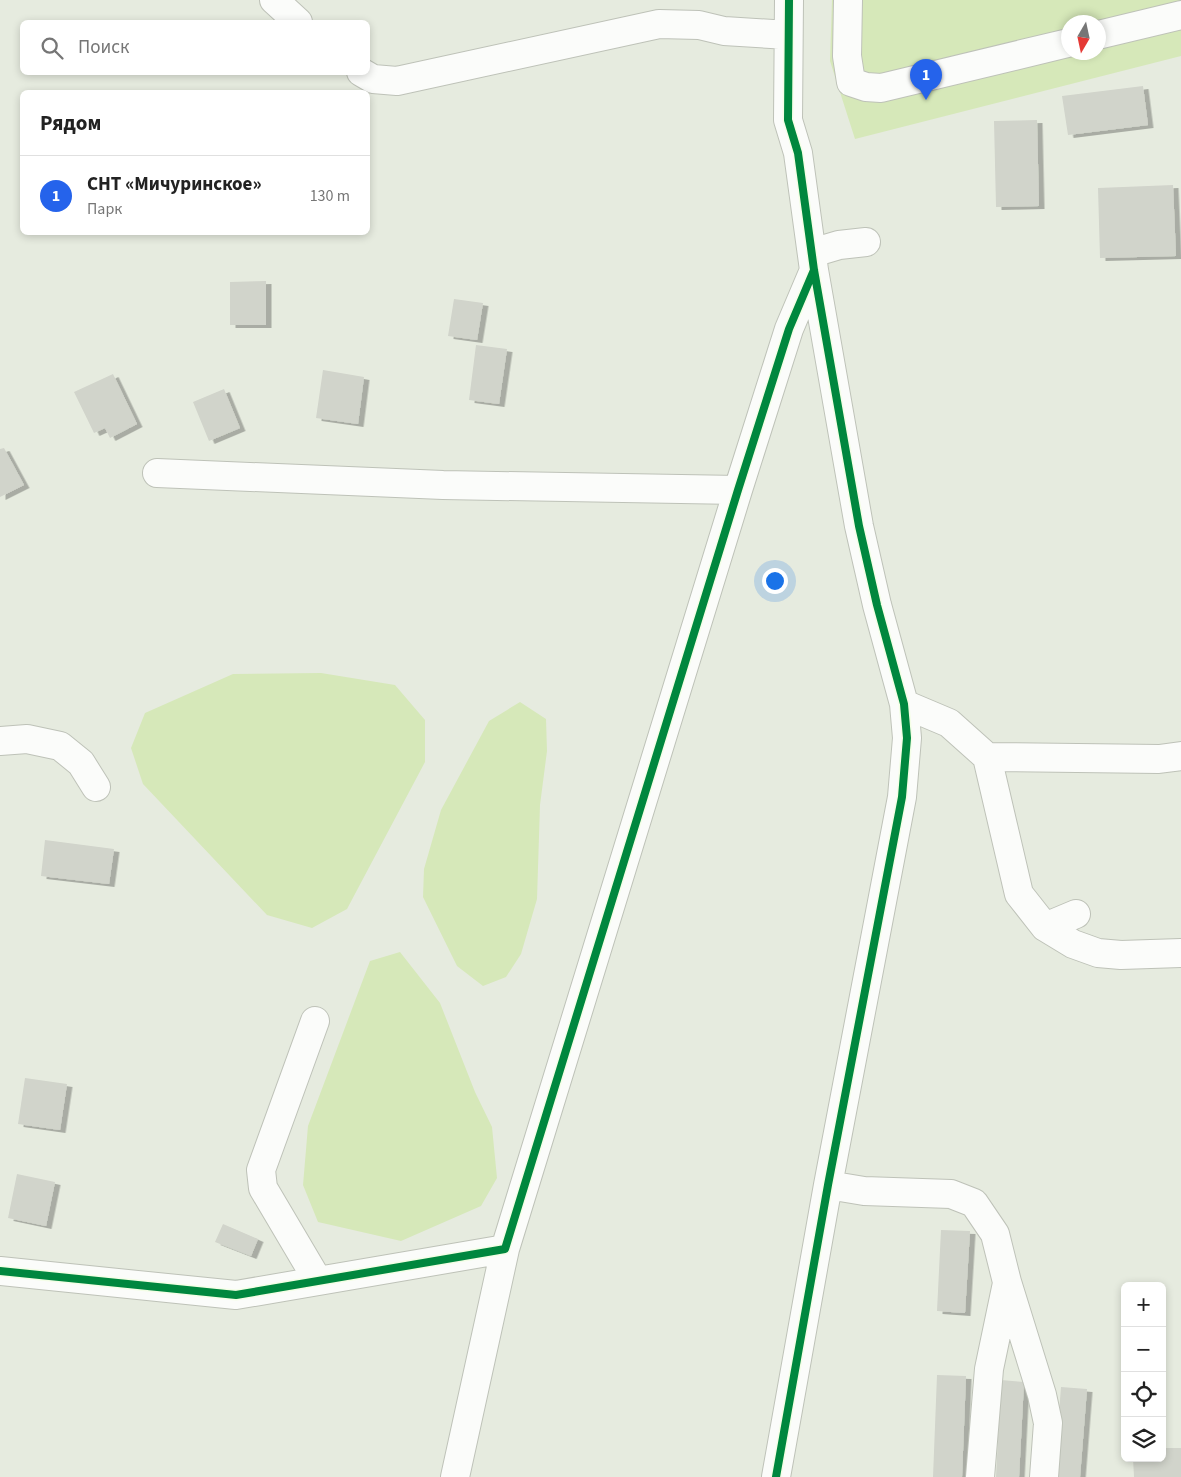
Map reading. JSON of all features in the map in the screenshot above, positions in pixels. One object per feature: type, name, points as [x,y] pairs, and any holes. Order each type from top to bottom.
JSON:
[{"type":"street","points":[[274,0],[296,20]]},
{"type":"street","points":[[776,1477],[828,1185],[902,797],[907,738],[904,704],[877,605],[859,526],[813,261],[798,153],[788,120],[789,0]]},
{"type":"street","points":[[848,0],[847,56],[851,82],[866,87],[881,88],[1061,44]]},
{"type":"street","points":[[1106,33],[1181,15]]},
{"type":"street","points":[[366,75],[373,79],[397,81],[659,24],[699,25],[724,31],[788,35]]},
{"type":"street","points":[[454,1477],[506,1249],[789,329],[813,261],[839,246],[866,242]]},
{"type":"street","points":[[157,473],[443,486],[738,490]]},
{"type":"street","points":[[904,704],[950,723],[987,757],[1019,894],[1044,927],[1073,944],[1098,953],[1121,955],[1181,953]]},
{"type":"street","points":[[0,741],[27,739],[60,746],[81,763],[96,786]]},
{"type":"street","points":[[987,757],[1159,759],[1181,756]]},
{"type":"street","points":[[1044,927],[1076,914]]},
{"type":"street","points":[[315,1021],[261,1170],[262,1188],[318,1281]]},
{"type":"street","points":[[828,1185],[864,1191],[952,1194],[974,1203],[996,1234],[1008,1282],[1042,1395],[1048,1423],[1044,1477]]},
{"type":"street","points":[[0,1271],[236,1295],[506,1249]]},
{"type":"street","points":[[980,1477],[989,1369],[1008,1282]]},
{"type":"green space","points":[[832,0],[1181,0],[1181,56],[855,139],[830,61]]},
{"type":"green space","points":[[321,673],[395,685],[425,720],[425,762],[347,909],[312,928],[267,915],[143,784],[131,748],[145,713],[233,674]]},
{"type":"green space","points":[[520,702],[546,719],[547,751],[540,805],[537,899],[521,954],[506,977],[483,986],[457,966],[423,897],[424,869],[441,810],[489,721]]},
{"type":"green space","points":[[400,952],[440,1003],[475,1092],[492,1127],[497,1178],[481,1206],[401,1241],[318,1222],[303,1185],[308,1126],[370,961]]},
{"type":"building","points":[[1143,86],[1148,125],[1068,135],[1062,96]]},
{"type":"building","points":[[1037,120],[1039,206],[996,207],[994,121]]},
{"type":"building","points":[[1173,185],[1176,256],[1100,258],[1098,188]]},
{"type":"building","points":[[266,281],[266,325],[230,325],[230,282]]},
{"type":"building","points":[[454,299],[483,303],[477,340],[448,336]]},
{"type":"building","points":[[476,345],[507,349],[499,404],[469,400]]},
{"type":"building","points":[[323,370],[364,377],[358,424],[316,418]]},
{"type":"building","points":[[113,374],[137,424],[110,438],[105,428],[94,433],[74,392]]},
{"type":"building","points":[[224,389],[240,428],[209,441],[193,402]]},
{"type":"building","points":[[4,448],[24,485],[0,497],[0,449]]},
{"type":"building","points":[[45,840],[114,849],[109,884],[41,876]]},
{"type":"building","points":[[25,1078],[67,1084],[60,1130],[18,1124]]},
{"type":"building","points":[[17,1174],[55,1182],[46,1226],[8,1218]]},
{"type":"building","points":[[223,1224],[258,1239],[251,1256],[215,1242]]},
{"type":"building","points":[[941,1230],[970,1231],[965,1313],[937,1311]]},
{"type":"building","points":[[937,1375],[966,1376],[962,1477],[933,1477]]},
{"type":"building","points":[[1001,1380],[1024,1382],[1019,1477],[996,1477]]},
{"type":"building","points":[[1061,1387],[1087,1389],[1080,1477],[1054,1477]]},
{"type":"building","points":[[1166,1448],[1181,1448],[1181,1477],[1134,1477],[1133,1462],[1166,1462]]},
{"type":"cycle path","points":[[776,1477],[828,1185],[902,797],[907,738],[904,704],[877,605],[859,526],[814,270],[798,153],[788,120],[789,0]]},
{"type":"cycle path","points":[[0,1271],[236,1295],[505,1249],[738,490],[789,329],[814,270]]},
{"type":"place","name":"СНТ «Мичуринское»","points":[[926,100]]}]
